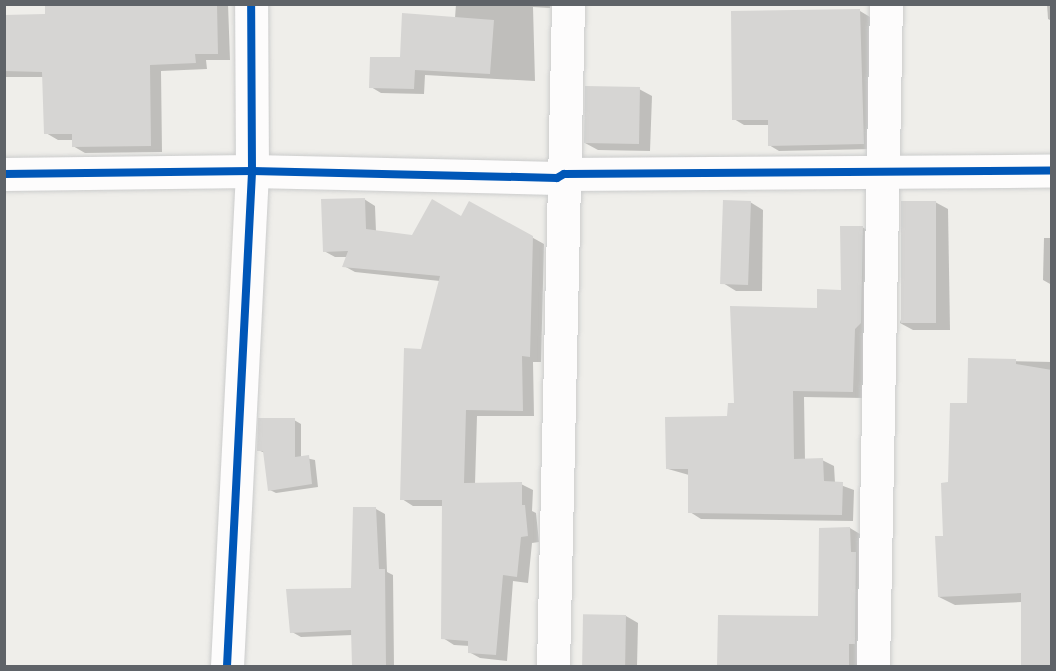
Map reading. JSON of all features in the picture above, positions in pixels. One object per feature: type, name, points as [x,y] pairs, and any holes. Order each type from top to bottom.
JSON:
[{"type":"street","points":[[227,666],[252,171],[251,4]]},
{"type":"street","points":[[554,666],[568,4]]},
{"type":"street","points":[[873,666],[886,4]]},
{"type":"street","points":[[4,174],[252,171],[557,178],[564,174],[882,174],[1052,171]]},
{"type":"building","points":[[45,4],[217,4],[218,54],[195,54],[196,63],[150,65],[151,146],[72,147],[72,134],[44,134],[42,72],[4,71],[4,15],[45,14]]},
{"type":"building","points":[[860,9],[864,144],[768,146],[768,120],[732,120],[731,11]]},
{"type":"building","points":[[402,13],[494,20],[490,74],[415,70],[414,89],[369,88],[370,57],[400,57]]},
{"type":"building","points":[[585,86],[640,87],[639,144],[584,143]]},
{"type":"building","points":[[365,198],[366,229],[412,235],[432,199],[461,216],[469,201],[533,236],[530,357],[522,356],[523,411],[466,410],[464,483],[522,482],[522,505],[525,505],[528,536],[521,537],[517,577],[503,575],[496,655],[468,653],[468,641],[441,639],[442,500],[400,500],[404,348],[421,349],[440,276],[342,267],[348,251],[323,252],[321,199]]},
{"type":"building","points":[[723,200],[751,201],[748,285],[720,284]]},
{"type":"building","points":[[901,201],[936,201],[936,323],[901,323]]},
{"type":"building","points":[[840,226],[863,226],[861,323],[855,329],[853,392],[793,391],[794,459],[823,458],[824,481],[843,482],[842,515],[688,513],[688,469],[666,469],[665,417],[727,416],[728,403],[734,403],[730,306],[817,308],[817,289],[841,290]]},
{"type":"building","points":[[968,358],[1016,359],[1016,364],[1052,370],[1052,666],[1021,666],[1021,593],[938,597],[935,536],[943,536],[941,483],[948,482],[950,403],[967,403]]},
{"type":"building","points":[[258,418],[295,418],[295,457],[309,455],[312,484],[268,491],[263,451],[257,451]]},
{"type":"building","points":[[353,507],[376,507],[379,569],[385,569],[386,666],[352,666],[351,630],[290,633],[286,589],[351,588]]},
{"type":"building","points":[[850,527],[851,552],[856,552],[855,644],[849,644],[849,666],[717,666],[718,615],[818,616],[819,528]]},
{"type":"building","points":[[583,614],[626,615],[625,666],[582,665]]},
{"type":"cycle path","points":[[227,666],[252,171],[251,4]]},
{"type":"cycle path","points":[[4,174],[252,171],[557,178],[564,174],[1052,171]]}]
